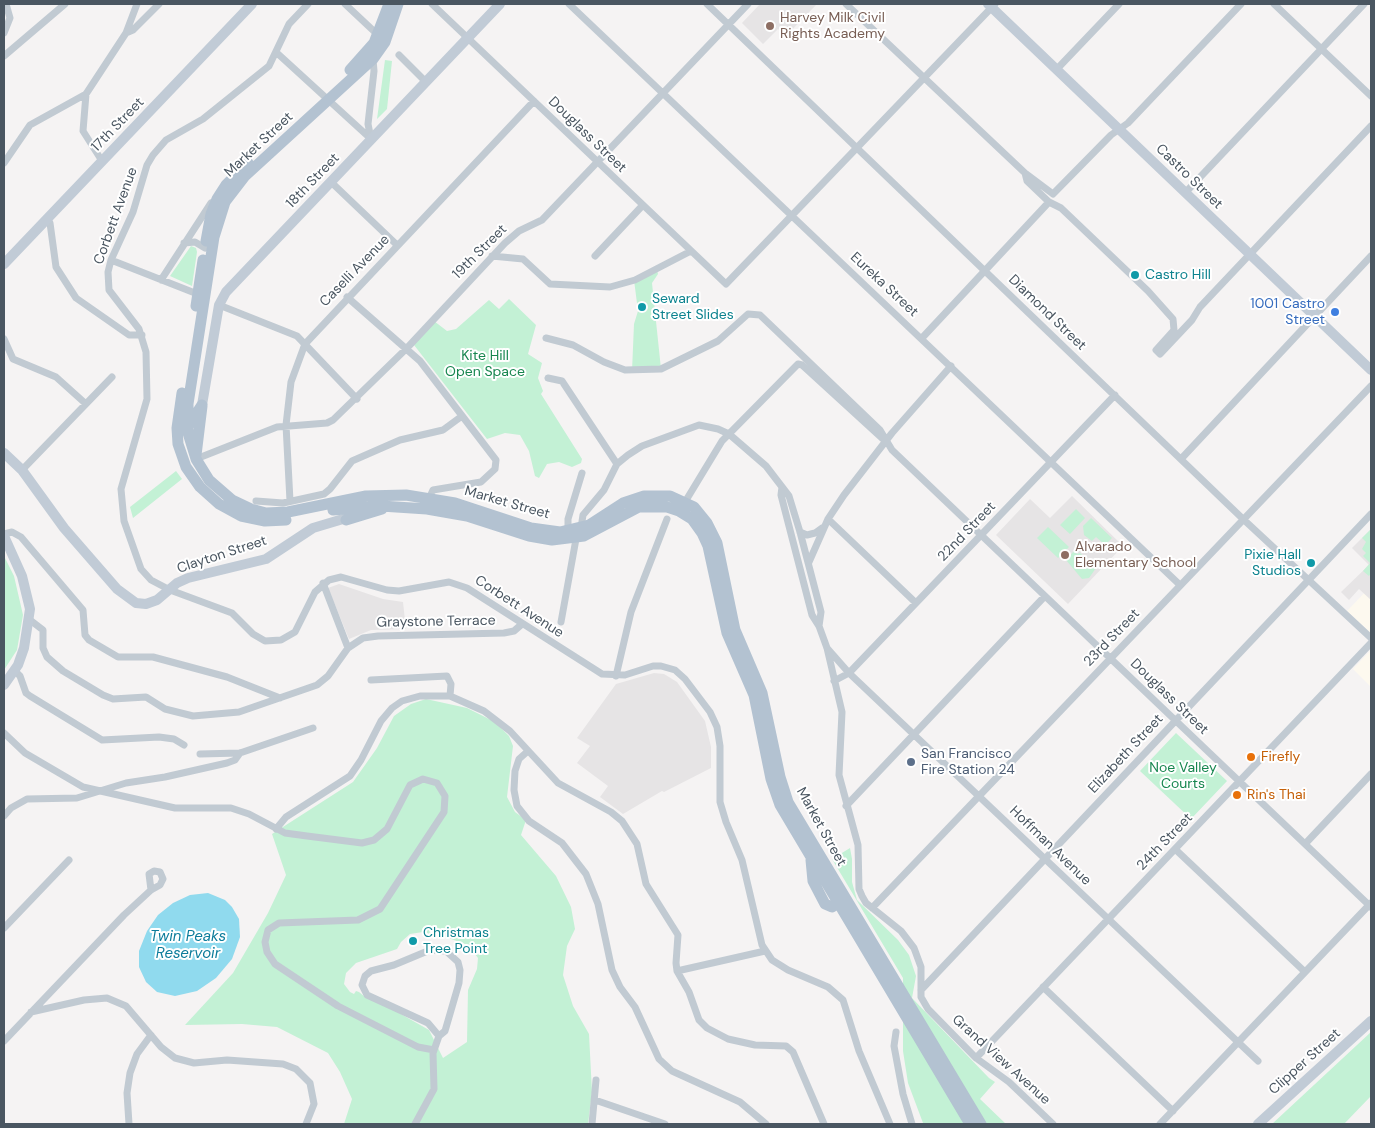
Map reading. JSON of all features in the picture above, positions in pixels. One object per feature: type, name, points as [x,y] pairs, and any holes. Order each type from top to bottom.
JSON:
[{"type":"main road","name":"Market Street","points":[[389,4],[378,36],[364,57],[245,176],[228,196],[216,230],[201,296],[177,428],[180,451],[195,481],[212,499],[240,516],[256,520],[282,521],[388,495],[428,504]]},
{"type":"main road","name":"Market Street","points":[[398,4],[385,42],[373,59],[232,178],[222,192],[211,214],[205,248],[188,404],[188,427],[196,459],[214,485],[232,500],[244,507],[259,512],[281,513],[356,502],[396,506],[428,504],[462,505],[538,530],[575,533],[599,529],[626,511],[645,506],[662,506],[676,509],[687,515],[699,528],[710,553],[727,633],[754,695],[777,796],[811,858],[813,881],[822,899],[829,907],[841,900]]},
{"type":"main road","points":[[195,481],[184,442],[188,427],[202,405]]},
{"type":"main road","points":[[196,459],[202,405]]},
{"type":"main road","name":"Market Street","points":[[575,533],[636,498],[664,495],[685,502],[703,517],[717,543],[735,630],[762,692],[784,793],[903,1012],[970,1124]]},
{"type":"main road","points":[[244,507],[256,501]]},
{"type":"main road","points":[[346,520],[396,506]]},
{"type":"main road","name":"Market Street","points":[[841,900],[901,992],[981,1124]]},
{"type":"street","points":[[4,33],[10,18],[6,4]]},
{"type":"street","points":[[4,56],[65,4]]},
{"type":"street","points":[[4,163],[30,125],[86,94],[126,33],[137,4]]},
{"type":"street","points":[[126,33],[133,30],[159,4]]},
{"type":"street","name":"17th Street","points":[[4,264],[252,4]]},
{"type":"street","name":"Corbett Avenue","points":[[308,4],[290,24],[278,53],[265,70],[203,119],[171,137],[160,146],[147,165],[133,212],[111,260],[108,272],[109,290],[142,335],[146,352],[147,399],[123,480],[122,510],[143,573],[155,583],[170,590],[232,613],[259,638],[274,642],[289,637],[296,632],[315,592],[323,583],[341,578],[387,590],[399,591],[441,582],[455,583],[467,588],[598,673],[616,676]]},
{"type":"street","points":[[345,4],[378,36]]},
{"type":"street","name":"Douglass Street","points":[[432,4],[726,284],[792,216]]},
{"type":"street","name":"18th Street","points":[[202,405],[219,305],[226,292],[500,4]]},
{"type":"street","name":"Eureka Street","points":[[569,4],[664,92],[1180,585]]},
{"type":"street","name":"Diamond Street","points":[[707,4],[1243,519],[1371,638]]},
{"type":"street","name":"19th Street","points":[[196,459],[286,425],[330,422],[407,348],[492,256],[519,231],[542,220],[748,4]]},
{"type":"street","points":[[846,4],[1025,173],[1053,194],[1241,4]]},
{"type":"street","points":[[1057,69],[1119,4]]},
{"type":"street","points":[[1274,4],[1371,96]]},
{"type":"street","points":[[1186,192],[1364,4]]},
{"type":"street","points":[[792,216],[992,5]]},
{"type":"street","name":"Castro Street","points":[[992,5],[1371,370]]},
{"type":"street","points":[[278,53],[371,139]]},
{"type":"street","points":[[399,56],[426,82]]},
{"type":"street","points":[[371,139],[368,124],[374,71],[373,59]]},
{"type":"street","points":[[86,94],[83,131],[102,162]]},
{"type":"street","name":"Caselli Avenue","points":[[290,501],[286,425],[291,382],[305,344],[347,297],[534,102]]},
{"type":"street","points":[[1025,173],[1027,182],[1049,202],[1059,207],[1148,291],[1173,319],[1175,326],[1172,333],[1156,350],[1157,353],[1163,352],[1192,320],[1200,307],[1371,126]]},
{"type":"street","points":[[331,182],[397,245]]},
{"type":"street","points":[[161,280],[184,244],[222,192]]},
{"type":"street","points":[[922,338],[1049,202]]},
{"type":"street","points":[[595,256],[643,205]]},
{"type":"street","points":[[47,218],[50,224],[56,267],[76,298],[129,335],[142,335]]},
{"type":"street","points":[[184,244],[195,242],[205,248]]},
{"type":"street","points":[[492,256],[523,259],[550,284],[610,287],[635,280],[691,251]]},
{"type":"street","points":[[1181,459],[1371,256]]},
{"type":"street","points":[[111,260],[201,296]]},
{"type":"street","points":[[347,297],[420,361],[497,462],[495,468],[481,482],[437,488],[430,492],[428,504]]},
{"type":"street","points":[[219,305],[298,336],[356,399]]},
{"type":"street","name":"Douglass Street","points":[[546,338],[573,345],[604,362],[625,370],[661,369],[718,341],[748,314],[760,315],[880,430],[892,450],[1370,905]]},
{"type":"street","points":[[4,339],[13,359],[56,376],[86,404]]},
{"type":"street","name":"Douglass Street","points":[[729,434],[798,364],[802,365],[876,435],[886,442]]},
{"type":"street","points":[[809,563],[828,520],[886,442],[951,366]]},
{"type":"street","points":[[22,470],[112,377]]},
{"type":"street","points":[[548,378],[558,378],[562,381],[618,464]]},
{"type":"street","name":"23rd Street","points":[[872,908],[1371,386]]},
{"type":"street","name":"22nd Street","points":[[834,681],[849,673],[1115,396]]},
{"type":"street","points":[[256,501],[276,503],[327,492],[349,463],[400,440],[438,432],[462,416]]},
{"type":"street","name":"Grand View Avenue","points":[[575,533],[583,515],[604,490],[618,464],[642,446],[699,424],[729,434],[770,469],[788,496],[809,563],[821,612],[819,626]]},
{"type":"street","points":[[685,502],[729,434]]},
{"type":"street","name":"Clayton Street","points":[[4,453],[22,470],[64,528],[126,598],[136,603],[146,604],[157,600],[188,578],[266,559],[304,532],[325,523],[346,520]]},
{"type":"street","points":[[561,622],[575,533],[570,511],[582,473]]},
{"type":"street","name":"Grand View Avenue","points":[[782,487],[781,496],[812,615],[819,626],[827,648],[842,712],[840,775],[846,806],[858,845],[859,889],[866,903],[900,932],[914,948],[921,967],[921,990],[928,1010],[976,1058],[1009,1082],[1053,1124]]},
{"type":"street","points":[[346,520],[355,515],[356,502]]},
{"type":"street","name":"Elizabeth Street","points":[[921,990],[1371,514]]},
{"type":"street","points":[[667,519],[631,612],[616,676],[653,666],[670,667],[685,679],[710,712],[717,727],[720,746],[720,802],[742,860],[759,940],[772,960],[788,970],[828,987],[843,1000],[859,1051],[890,1124]]},
{"type":"street","points":[[828,520],[916,603]]},
{"type":"street","points":[[800,532],[815,534],[824,527]]},
{"type":"street","points":[[4,685],[14,670],[26,642],[30,620],[26,587],[4,534],[12,532],[19,535],[82,610],[86,637],[96,644],[118,657],[153,657],[227,677],[280,698]]},
{"type":"street","points":[[323,583],[348,648]]},
{"type":"street","points":[[846,806],[1045,596]]},
{"type":"street","name":"Graystone Terrace","points":[[30,620],[43,630],[43,648],[47,657],[63,671],[110,698],[146,697],[167,710],[198,716],[234,714],[321,682],[348,648],[359,640],[373,636],[504,633],[514,631],[522,624]]},
{"type":"street","name":"24th Street","points":[[976,1058],[1371,643]]},
{"type":"street","name":"Hoffman Avenue","points":[[827,648],[849,673],[1258,1061]]},
{"type":"street","points":[[14,670],[20,676],[26,693],[102,740],[159,737],[174,739],[184,745]]},
{"type":"street","points":[[371,680],[446,676],[451,684],[450,696]]},
{"type":"street","points":[[276,829],[286,817],[350,776],[359,764],[381,721],[392,708],[415,696],[450,696],[484,711],[497,720],[558,783],[611,812],[632,834],[640,852],[646,884],[678,935],[676,963],[699,1020],[707,1028],[728,1038],[755,1045],[786,1046],[793,1052],[824,1124]]},
{"type":"street","points":[[200,754],[240,753],[313,728]]},
{"type":"street","points":[[4,733],[18,749],[32,758],[68,780],[97,791],[175,808],[230,808],[292,835],[359,842],[371,841],[385,832],[405,791],[412,783],[429,780],[437,783],[443,790],[446,802],[442,815],[380,908],[358,920],[279,923],[269,928],[265,940],[267,952],[275,964],[329,1000],[418,1047],[434,1050]]},
{"type":"street","points":[[528,751],[518,761],[514,790],[517,806],[527,818],[562,843],[583,869],[597,899],[612,970],[619,985],[635,1007],[658,1058],[672,1071],[740,1102],[766,1124]]},
{"type":"street","points":[[4,816],[11,808],[27,799],[66,800],[126,783],[165,777],[227,763],[235,760],[240,753]]},
{"type":"street","points":[[1305,844],[1371,774]]},
{"type":"street","points":[[1175,849],[1305,972]]},
{"type":"street","points":[[4,928],[69,860]]},
{"type":"street","points":[[4,1041],[124,915],[151,890]]},
{"type":"street","points":[[1160,1124],[1370,905]]},
{"type":"street","points":[[415,1124],[434,1089],[434,1050],[439,1036],[445,1031],[460,980],[459,966],[453,955],[442,950],[430,950],[365,976],[362,985],[367,995],[428,1023],[439,1036]]},
{"type":"street","points":[[678,971],[766,952]]},
{"type":"street","points":[[1043,987],[1173,1111]]},
{"type":"street","points":[[31,1012],[84,1000],[107,998],[126,1006],[166,1052],[183,1060],[194,1063],[227,1060],[268,1062],[283,1064],[296,1069],[310,1083],[314,1094],[314,1104],[306,1124]]},
{"type":"street","name":"Clipper Street","points":[[1258,1124],[1371,1021]]},
{"type":"street","points":[[896,1032],[894,1046],[903,1094],[912,1124]]},
{"type":"street","points":[[129,1124],[127,1093],[130,1073],[137,1054],[151,1035]]},
{"type":"street","points":[[592,1124],[596,1080]]},
{"type":"street","points":[[595,1100],[665,1124]]},
{"type":"shaded area","name":"Harvey Milk Civil Rights Academy","points":[[760,4],[817,4],[786,36],[778,29],[763,44],[742,23]]},
{"type":"shaded area","name":"Alvarado Elementary School","points":[[1072,496],[1123,546],[1068,604],[996,535],[1030,499],[1050,518]]},
{"type":"shaded area","points":[[1371,529],[1371,600],[1359,589],[1349,600],[1341,592],[1369,565],[1352,548]]},
{"type":"shaded area","points":[[339,584],[383,599],[403,602],[406,629],[371,630],[349,639],[328,588]]},
{"type":"shaded area","points":[[1371,586],[1371,633],[1347,611]]},
{"type":"shaded area","points":[[1371,650],[1371,687],[1353,669]]},
{"type":"shaded area","points":[[654,673],[664,674],[677,682],[705,721],[711,747],[711,768],[664,792],[662,791],[623,814],[600,797],[608,786],[577,763],[590,746],[577,738],[616,684]]},
{"type":"green space","points":[[385,60],[392,61],[387,109],[377,119]]},
{"type":"green space","points":[[191,246],[196,248],[197,252],[192,286],[170,276]]},
{"type":"green space","points":[[657,270],[658,274],[652,283],[661,369],[632,371],[634,324],[638,311],[634,280]]},
{"type":"green space","name":"Kite Hill Open Space","points":[[509,299],[536,325],[528,354],[542,363],[538,378],[543,391],[541,394],[582,459],[581,463],[572,467],[559,462],[547,464],[539,478],[535,476],[529,451],[520,435],[505,433],[487,439],[414,345],[434,321],[447,331],[456,329],[489,300],[499,309]]},
{"type":"green space","points":[[176,471],[182,479],[133,518],[130,507]]},
{"type":"green space","points":[[1076,509],[1085,518],[1070,534],[1060,525]]},
{"type":"green space","points":[[1091,518],[1112,538],[1105,545],[1096,537],[1092,541],[1084,535],[1083,526]]},
{"type":"green space","points":[[1048,527],[1069,547],[1058,558],[1037,538]]},
{"type":"green space","points":[[1371,529],[1371,573],[1369,576],[1363,571],[1370,563],[1363,556],[1366,553],[1362,549],[1366,542],[1362,538]]},
{"type":"green space","points":[[1074,551],[1077,554],[1080,553],[1096,568],[1089,578],[1082,579],[1066,560]]},
{"type":"green space","points":[[4,556],[14,576],[23,615],[17,650],[4,670]]},
{"type":"green space","points":[[426,699],[467,708],[495,722],[509,736],[513,746],[507,797],[515,812],[526,820],[521,835],[556,876],[571,907],[575,929],[567,946],[563,975],[573,1006],[589,1034],[592,1092],[588,1124],[344,1124],[352,1099],[340,1072],[328,1053],[277,1027],[242,1024],[185,1025],[233,973],[268,913],[286,875],[272,834],[353,782],[377,748],[394,716],[411,704]],"holes":[[[434,931],[437,934],[468,945],[478,958],[477,969],[468,990],[467,1042],[443,1058],[429,1030],[392,1009],[365,997],[359,992],[356,991],[354,994],[350,992],[344,984],[346,973],[356,963],[397,949],[401,942],[410,934],[423,932],[431,934]]]},
{"type":"green space","name":"Noe Valley Courts","points":[[1176,733],[1227,781],[1191,819],[1140,771]]},
{"type":"green space","points":[[850,848],[852,882],[857,900],[898,940],[909,955],[916,976],[912,998],[995,1082],[980,1099],[1006,1124],[923,1123],[908,1083],[903,1051],[903,978],[832,859]]},
{"type":"green space","points":[[1371,1032],[1371,1096],[1344,1124],[1272,1124]]},
{"type":"water","name":"Twin Peaks Reservoir","points":[[208,893],[225,900],[239,919],[240,937],[232,959],[216,978],[197,991],[175,996],[157,992],[146,982],[139,967],[139,951],[147,931],[158,915],[173,903],[190,895]]},
{"type":"place","name":"Harvey Milk Civil Rights Academy","points":[[770,26]]},
{"type":"place","name":"Castro Hill","points":[[1135,275]]},
{"type":"place","name":"Seward Street Slides","points":[[642,307]]},
{"type":"place","name":"1001 Castro Street","points":[[1335,312]]},
{"type":"place","name":"Alvarado Elementary School","points":[[1065,555]]},
{"type":"place","name":"Pixie Hall Studios","points":[[1311,563]]},
{"type":"place","name":"Firefly","points":[[1251,757]]},
{"type":"place","name":"San Francisco Fire Station 24","points":[[911,762]]},
{"type":"place","name":"Rin's Thai","points":[[1237,795]]},
{"type":"place","name":"Christmas Tree Point","points":[[413,941]]}]
